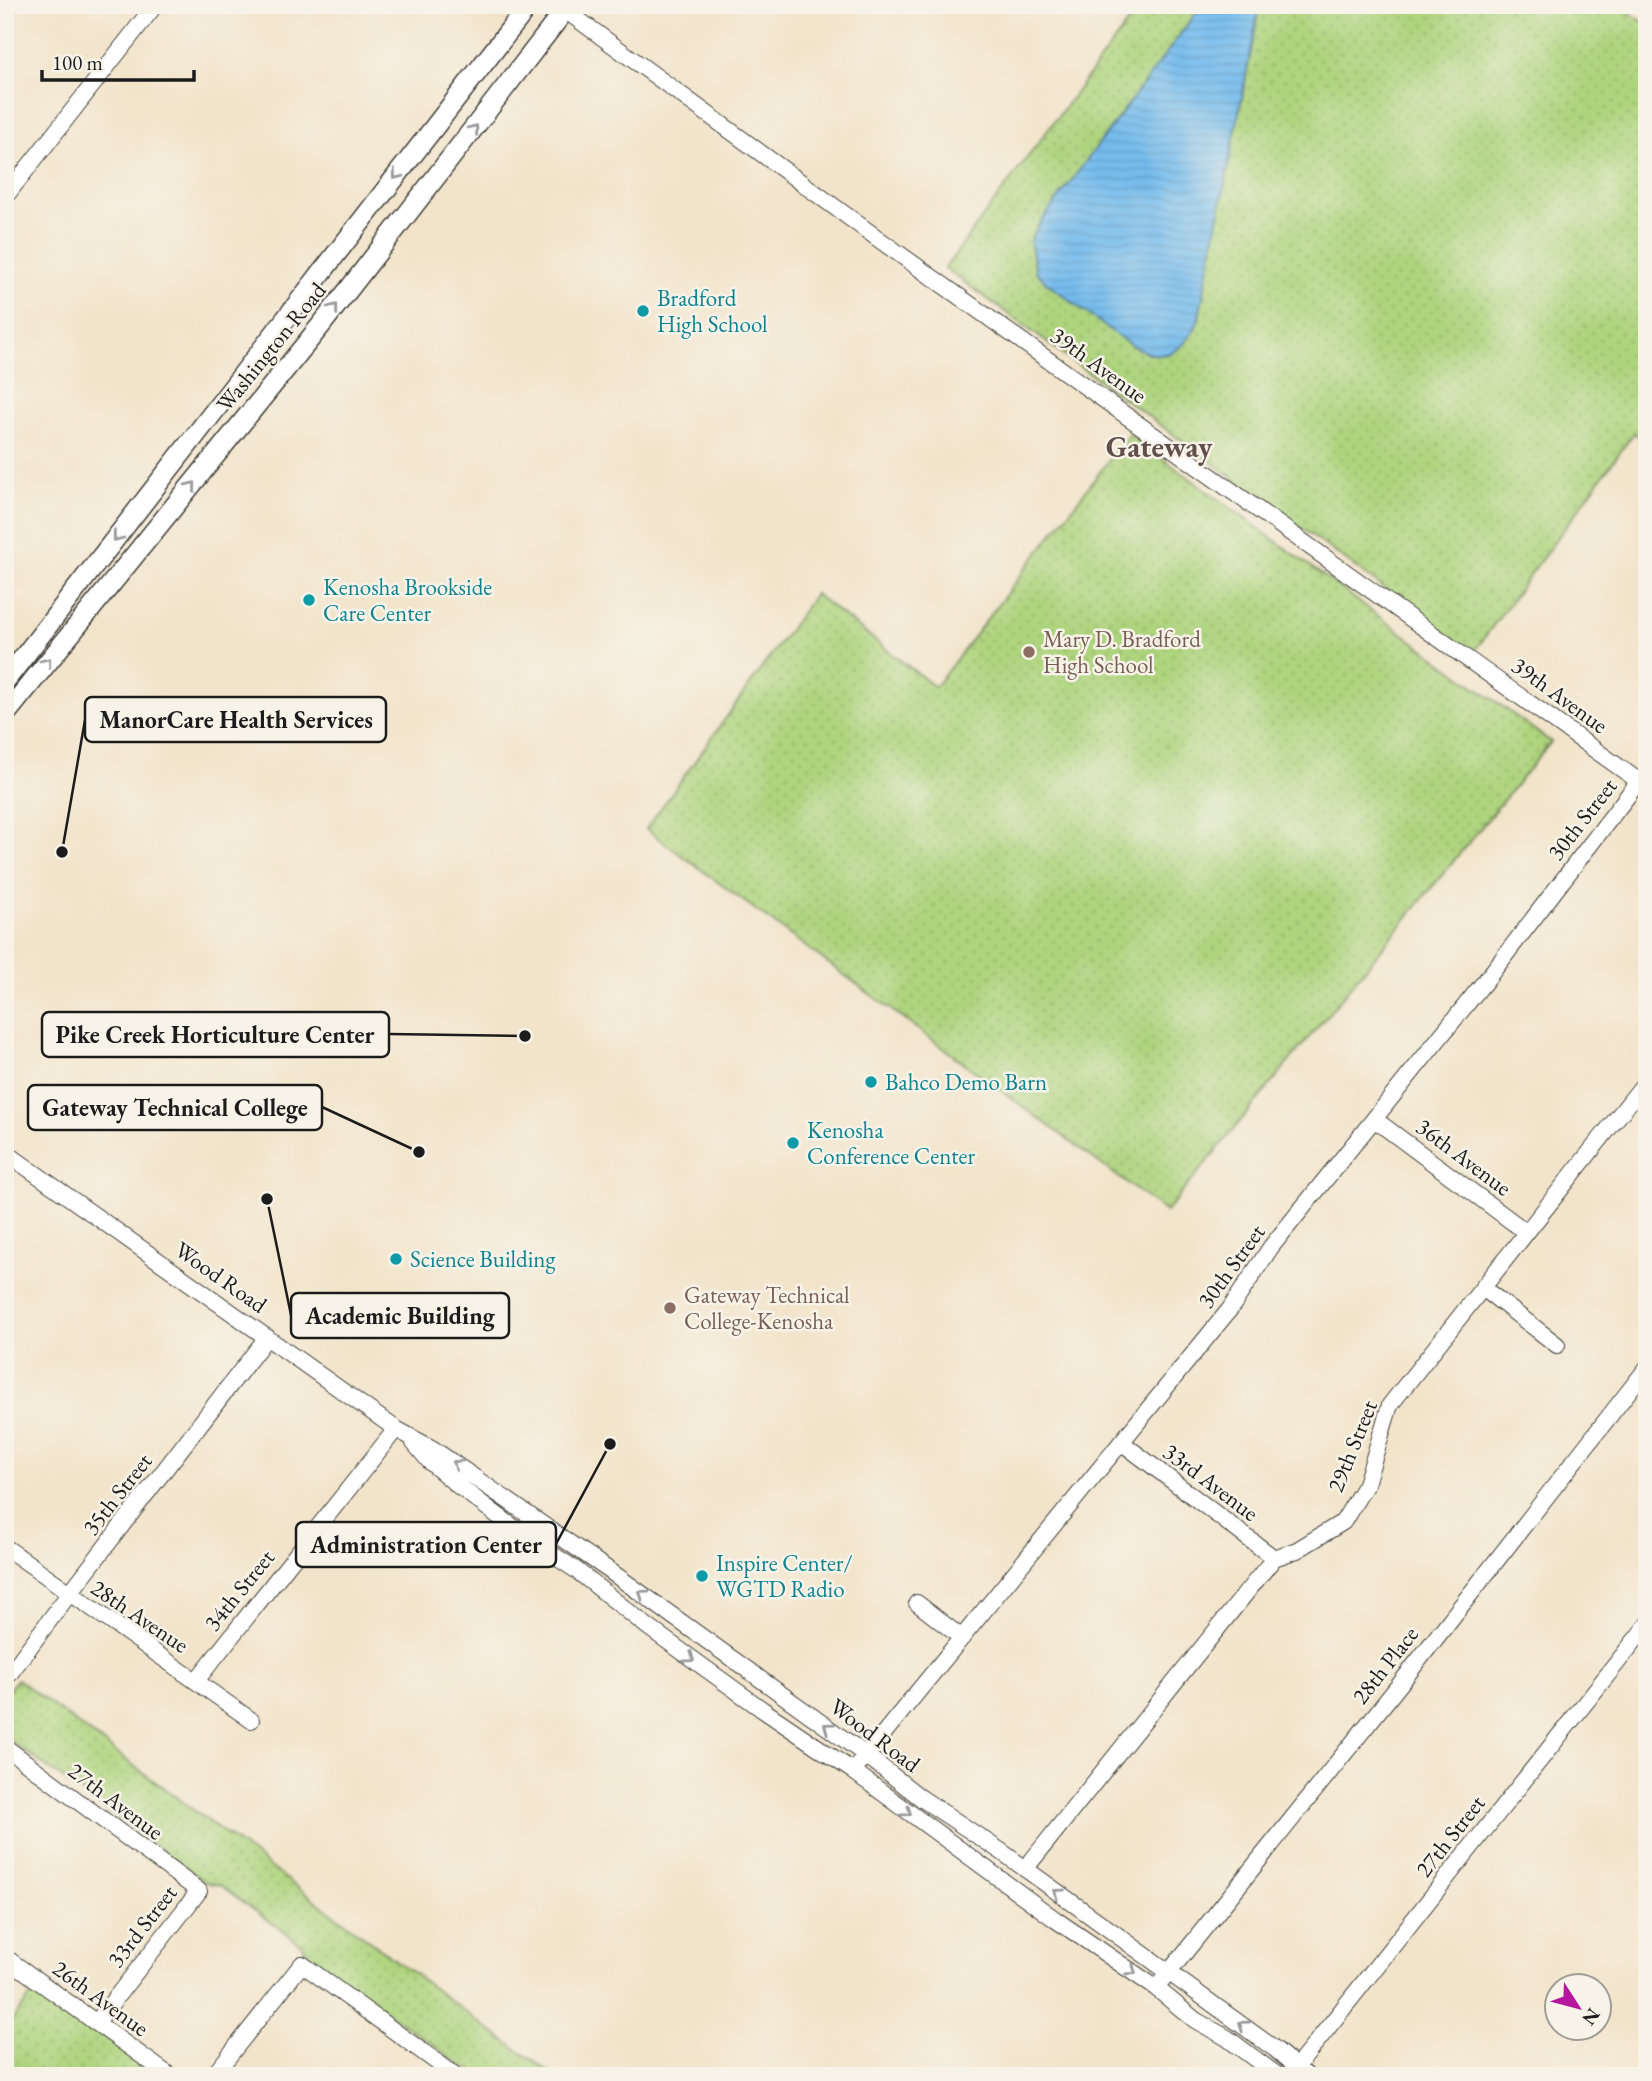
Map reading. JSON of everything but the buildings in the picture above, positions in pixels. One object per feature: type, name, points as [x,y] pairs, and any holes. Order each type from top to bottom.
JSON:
[{"type":"main road","name":"Washington Road","points":[[6,680],[529,5]]},
{"type":"main road","name":"Washington Road","points":[[5,715],[198,479],[440,172],[564,7]]},
{"type":"main road","points":[[440,172],[429,164],[429,153],[460,110],[468,85]]},
{"type":"main road","points":[[6,680],[23,692]]},
{"type":"street","points":[[5,197],[155,5]]},
{"type":"street","name":"39th Avenue","points":[[564,7],[884,243],[1643,784]]},
{"type":"street","name":"30th Street","points":[[853,1771],[1230,1309],[1272,1247],[1643,784]]},
{"type":"street","name":"29th Street","points":[[1025,1869],[1274,1558],[1297,1550],[1343,1522],[1366,1484],[1390,1405],[1647,1080]]},
{"type":"street","name":"36th Avenue","points":[[1374,1119],[1526,1232]]},
{"type":"street","name":"Wood Road","points":[[5,1152],[396,1429],[433,1449],[513,1502],[866,1755],[921,1798],[1025,1869],[1275,2049],[1298,2073]]},
{"type":"street","points":[[1483,1288],[1557,1345]]},
{"type":"street","name":"35th Street","points":[[5,1680],[268,1338]]},
{"type":"street","name":"28th Place","points":[[1156,1988],[1400,1684],[1647,1368]]},
{"type":"street","name":"34th Street","points":[[196,1681],[396,1429]]},
{"type":"street","name":"Wood Road","points":[[410,1438],[430,1462],[447,1476],[516,1529],[576,1570],[648,1627],[853,1771],[1056,1920],[1156,1988],[1181,2010],[1227,2038],[1278,2076]]},
{"type":"street","name":"33rd Avenue","points":[[1121,1442],[1274,1558]]},
{"type":"street","name":"28th Avenue","points":[[5,1547],[251,1720]]},
{"type":"street","points":[[917,1603],[962,1637]]},
{"type":"street","name":"27th Street","points":[[1298,2073],[1647,1625]]},
{"type":"street","name":"27th Avenue","points":[[5,1747],[199,1891]]},
{"type":"street","name":"33rd Street","points":[[96,2023],[199,1891]]},
{"type":"street","name":"26th Avenue","points":[[5,1957],[170,2076]]},
{"type":"street","points":[[213,2076],[302,1964],[456,2076]]},
{"type":"green space","points":[[1141,5],[1619,5],[1647,25],[1647,442],[1634,433],[1473,653],[945,268]]},
{"type":"green space","points":[[1129,434],[1551,742],[1166,1212],[646,829],[815,594],[935,687]]},
{"type":"green space","points":[[17,1679],[555,2076],[480,2076],[459,2064],[317,1962],[302,1945],[220,1885],[205,1882],[5,1737],[5,1695]]},
{"type":"green space","points":[[41,1983],[170,2076],[5,2076],[5,2029]]},
{"type":"water","points":[[1202,5],[1260,5],[1198,322],[1187,340],[1176,350],[1164,355],[1152,354],[1126,342],[1047,283],[1036,272],[1030,241],[1040,223]]},
{"type":"place","name":"Bradford High School","points":[[643,311]]},
{"type":"place","name":"Kenosha Brookside Care Center","points":[[309,600]]},
{"type":"place","name":"Mary D. Bradford High School","points":[[1029,652]]},
{"type":"place","name":"ManorCare Health Services","points":[[62,852]]},
{"type":"place","name":"Pike Creek Horticulture Center","points":[[525,1036]]},
{"type":"place","name":"Bahco Demo Barn","points":[[871,1082]]},
{"type":"place","name":"Kenosha Conference Center","points":[[793,1143]]},
{"type":"place","name":"Gateway Technical College","points":[[419,1152]]},
{"type":"place","name":"Academic Building","points":[[267,1199]]},
{"type":"place","name":"Science Building","points":[[396,1259]]},
{"type":"place","name":"Gateway Technical College-Kenosha","points":[[670,1308]]},
{"type":"place","name":"Administration Center","points":[[610,1444]]},
{"type":"place","name":"Inspire Center/ WGTD Radio","points":[[702,1576]]},
{"type":"district","name":"Gateway","points":[[1159,446]]}]
